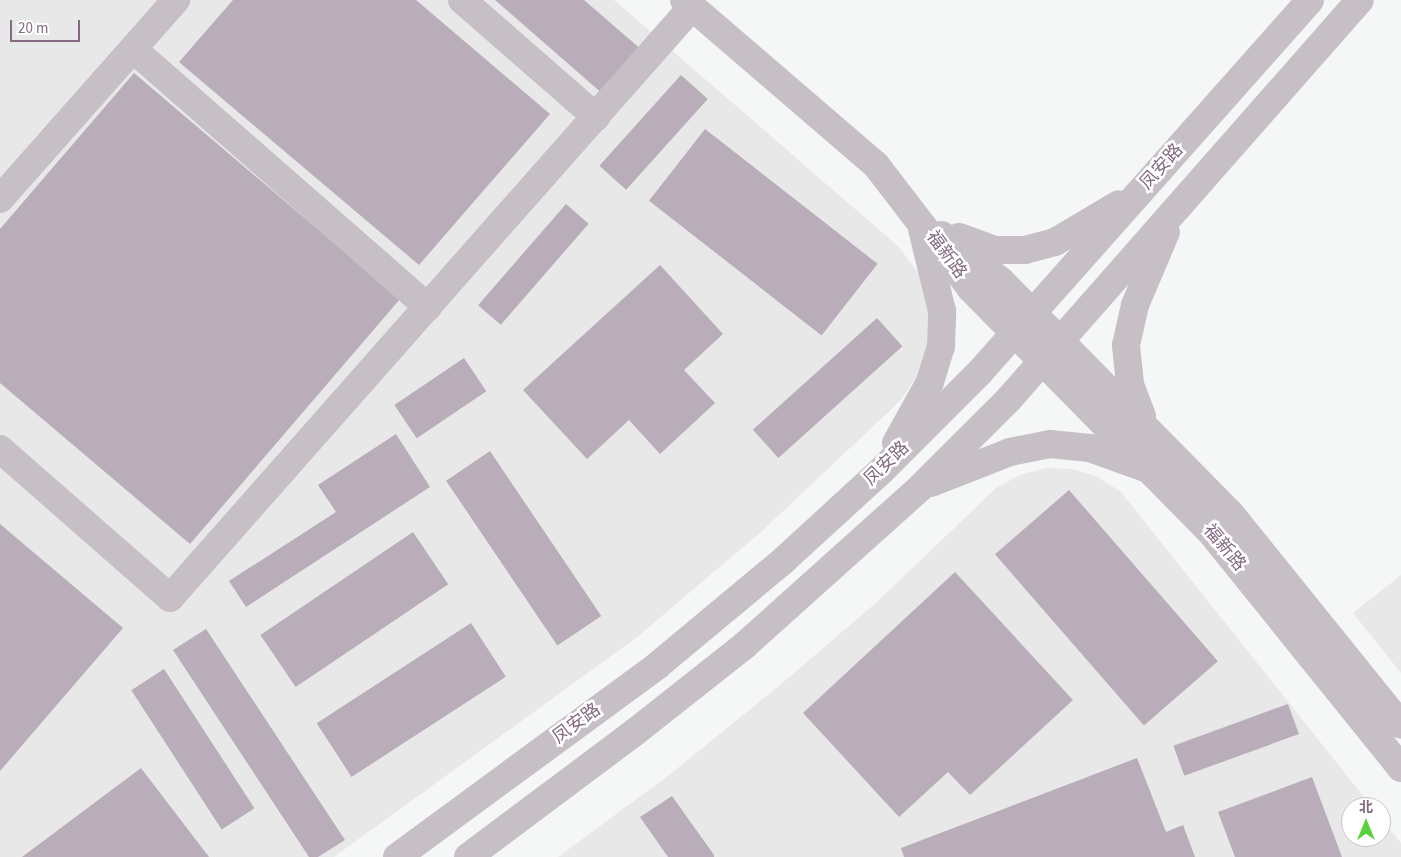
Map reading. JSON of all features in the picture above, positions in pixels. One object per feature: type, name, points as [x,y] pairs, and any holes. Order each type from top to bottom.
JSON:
[{"type":"street","points":[[0,199],[176,0]]},
{"type":"street","points":[[462,0],[596,117]]},
{"type":"street","name":"凤安路","points":[[397,857],[658,665],[785,559],[881,471],[980,372],[1310,0]]},
{"type":"street","points":[[468,857],[636,732],[745,645],[922,486],[1042,361],[1360,0]]},
{"type":"street","points":[[0,449],[170,598],[596,117],[688,4],[876,165],[919,218],[942,311],[941,347],[930,382],[881,471]]},
{"type":"street","points":[[133,49],[428,307]]},
{"type":"street","points":[[919,218],[980,246],[1025,250],[1055,242],[1142,190]]},
{"type":"street","points":[[1166,447],[1148,426],[1136,402],[1130,384],[1126,345],[1135,305],[1176,209]]},
{"type":"street","name":"福新路","points":[[919,218],[988,269],[1166,447],[1266,555],[1401,725]]},
{"type":"street","name":"福新路","points":[[919,218],[971,289],[1209,530],[1401,768]]},
{"type":"street","points":[[922,486],[1010,452],[1050,444],[1090,448],[1150,469]]},
{"type":"shaded area","points":[[0,0],[614,0],[899,247],[919,274],[929,307],[929,341],[919,373],[900,401],[761,532],[636,638],[334,857],[0,857]]},
{"type":"shaded area","points":[[1046,468],[1072,469],[1098,477],[1121,492],[1364,797],[1341,797],[1341,847],[1391,847],[1391,830],[1401,843],[1401,857],[558,857],[669,775],[780,685],[879,600],[996,488],[1020,475]]},
{"type":"shaded area","points":[[1401,575],[1401,673],[1353,613]]},
{"type":"building","points":[[233,0],[416,0],[550,114],[419,265],[179,62]]},
{"type":"building","points":[[495,0],[584,0],[643,51],[604,95]]},
{"type":"building","points":[[134,73],[400,299],[190,544],[0,383],[0,229]]},
{"type":"building","points":[[681,75],[708,99],[626,190],[599,166]]},
{"type":"building","points":[[705,129],[878,264],[822,336],[649,201]]},
{"type":"building","points":[[566,204],[589,224],[501,325],[478,305]]},
{"type":"building","points":[[660,265],[723,334],[684,370],[715,403],[660,454],[629,420],[587,459],[523,390]]},
{"type":"building","points":[[877,318],[902,346],[778,458],[753,430]]},
{"type":"building","points":[[464,358],[486,391],[417,438],[394,405]]},
{"type":"building","points":[[396,434],[430,487],[246,607],[229,581],[336,512],[318,485]]},
{"type":"building","points":[[490,451],[601,616],[557,646],[446,481]]},
{"type":"building","points":[[1069,490],[1218,661],[1144,726],[995,554]]},
{"type":"building","points":[[0,524],[123,628],[0,771]]},
{"type":"building","points":[[413,532],[448,584],[296,687],[260,635]]},
{"type":"building","points":[[955,572],[1073,700],[970,795],[948,772],[899,817],[803,713]]},
{"type":"building","points":[[471,623],[506,677],[352,777],[317,723]]},
{"type":"building","points":[[206,629],[345,840],[318,857],[309,857],[173,650]]},
{"type":"building","points":[[164,669],[254,808],[222,829],[131,690]]},
{"type":"building","points":[[1288,704],[1299,734],[1184,776],[1173,746]]},
{"type":"building","points":[[1137,758],[1166,832],[1183,825],[1195,857],[904,857],[901,848]]},
{"type":"building","points":[[141,768],[209,857],[22,857]]},
{"type":"building","points":[[1312,777],[1342,857],[1235,857],[1218,812]]},
{"type":"building","points":[[672,796],[714,857],[668,857],[640,817]]}]
